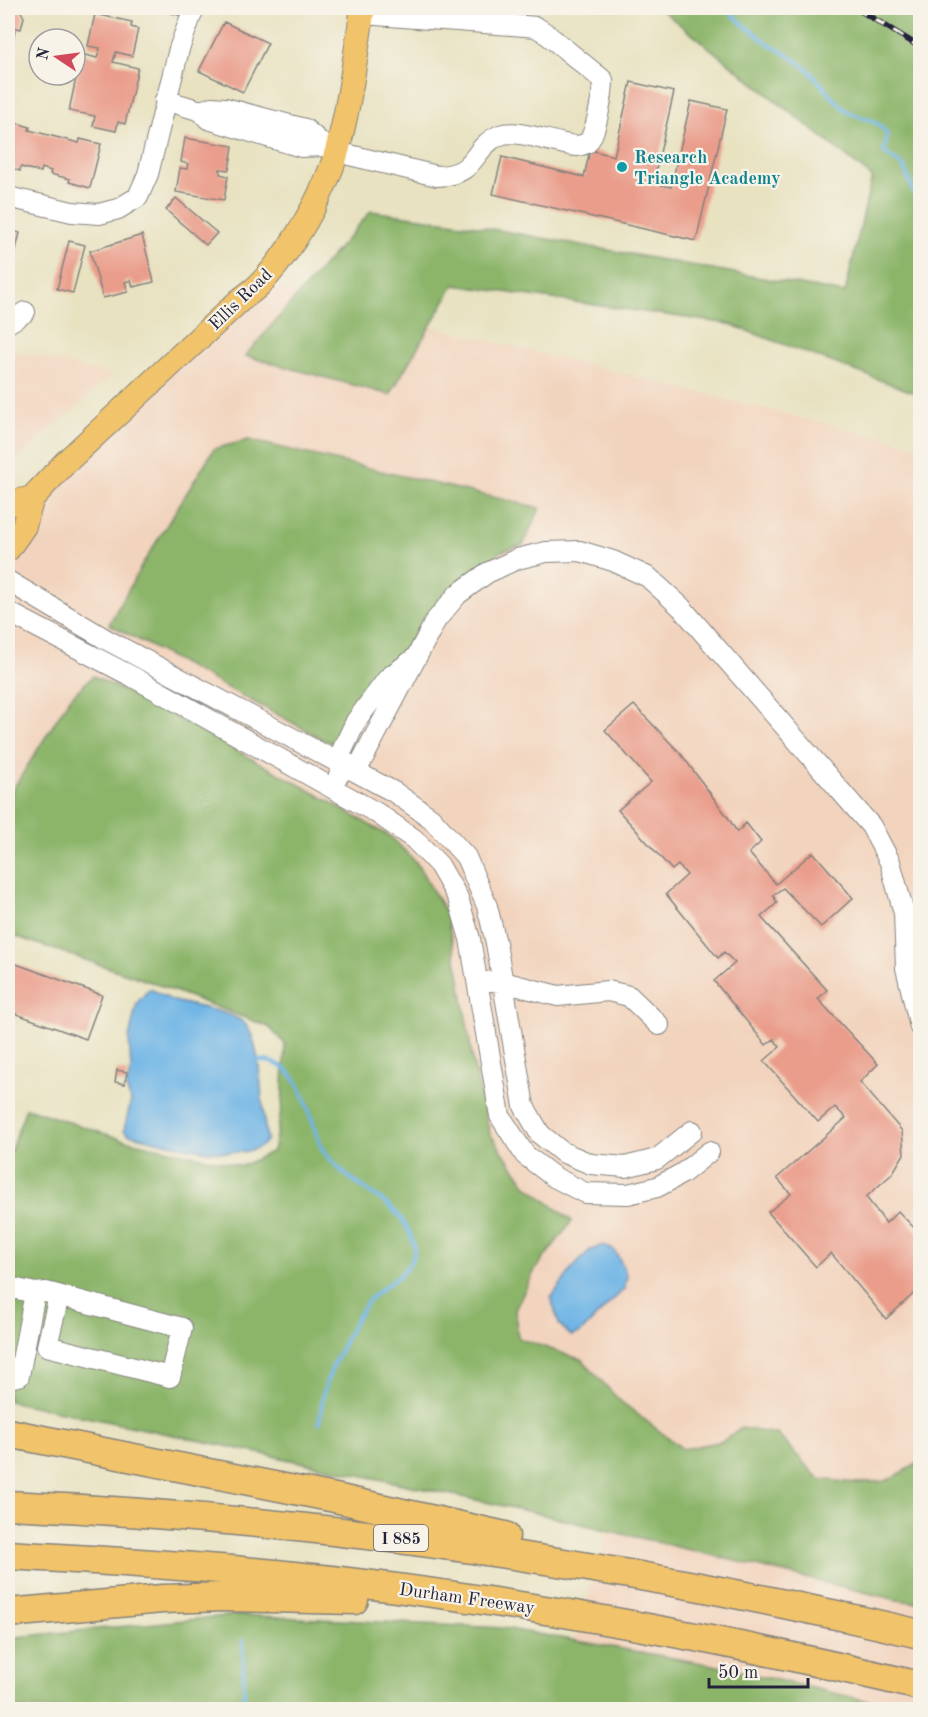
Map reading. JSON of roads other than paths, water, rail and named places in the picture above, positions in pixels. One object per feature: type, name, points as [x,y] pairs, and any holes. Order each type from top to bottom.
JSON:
[{"type":"highway","points":[[8,1433],[468,1527],[790,1604]]},
{"type":"highway","name":"I 885","points":[[8,1505],[209,1517],[420,1540],[585,1565],[790,1604],[921,1634]]},
{"type":"highway","name":"Durham Freeway","points":[[8,1555],[134,1562],[276,1574],[424,1592],[566,1613],[723,1642],[921,1686]]},
{"type":"highway","points":[[8,1613],[120,1602],[226,1597],[359,1600],[566,1613]]},
{"type":"main road","name":"Ellis Road","points":[[8,549],[24,526],[32,498],[66,462],[260,284],[300,231],[327,177],[331,149],[351,86],[362,11]]},
{"type":"main road","points":[[8,504],[32,498]]},
{"type":"street","points":[[8,197],[72,212],[99,214],[118,209],[138,197],[148,174],[179,49],[194,8]]},
{"type":"street","points":[[165,100],[201,111],[212,107],[233,118],[305,129],[331,149],[437,176],[454,175],[467,168],[484,146],[500,135],[513,133],[566,146],[578,146],[588,142],[592,135],[603,92],[603,80],[536,27],[362,11]]},
{"type":"street","points":[[8,323],[24,312]]},
{"type":"street","points":[[344,766],[360,764],[436,621],[458,594],[487,573],[517,559],[546,552],[580,551],[613,561],[648,577],[681,607],[871,826],[890,862],[903,913],[906,968],[921,1027]]},
{"type":"street","points":[[8,581],[142,658],[394,792],[431,818],[466,857],[487,906],[496,943],[524,1106],[540,1134],[547,1140],[562,1152],[591,1164],[625,1167],[657,1159],[692,1131]]},
{"type":"street","points":[[8,612],[133,677],[332,788],[376,813],[414,839],[439,865],[458,898],[470,939],[500,1116],[525,1155],[554,1178],[585,1193],[628,1194],[657,1187],[683,1173],[709,1152]]},
{"type":"street","points":[[133,677],[142,658]]},
{"type":"street","points":[[332,788],[344,766]]},
{"type":"street","points":[[477,980],[503,982],[558,996],[608,991],[629,996],[659,1025]]},
{"type":"street","points":[[8,1287],[59,1296],[182,1328],[170,1377],[47,1346],[59,1296]]},
{"type":"street","points":[[8,1378],[19,1376],[35,1293]]},
{"type":"water","points":[[149,989],[174,1001],[218,1011],[240,1020],[248,1028],[257,1057],[267,1139],[258,1148],[243,1152],[202,1150],[128,1134],[124,1130],[131,1101],[126,1088],[131,1069],[129,1038],[137,1003]]},
{"type":"water","points":[[603,1245],[613,1249],[620,1260],[627,1276],[624,1289],[580,1333],[571,1336],[559,1324],[551,1298],[572,1269],[589,1251]]},
{"type":"waterway","points":[[725,8],[741,23],[806,68],[847,111],[881,126],[887,137],[884,152],[904,167],[915,196],[920,201]]},
{"type":"waterway","points":[[254,1061],[269,1061],[290,1073],[303,1095],[323,1151],[344,1173],[398,1215],[405,1224],[414,1245],[414,1252],[406,1269],[372,1297],[360,1312],[348,1334],[324,1391],[319,1423]]},
{"type":"waterway","points":[[240,1710],[244,1695],[243,1640]]},
{"type":"railway","points":[[856,8],[920,47]]},
{"type":"place","name":"Research Triangle Academy","points":[[622,167]]}]
